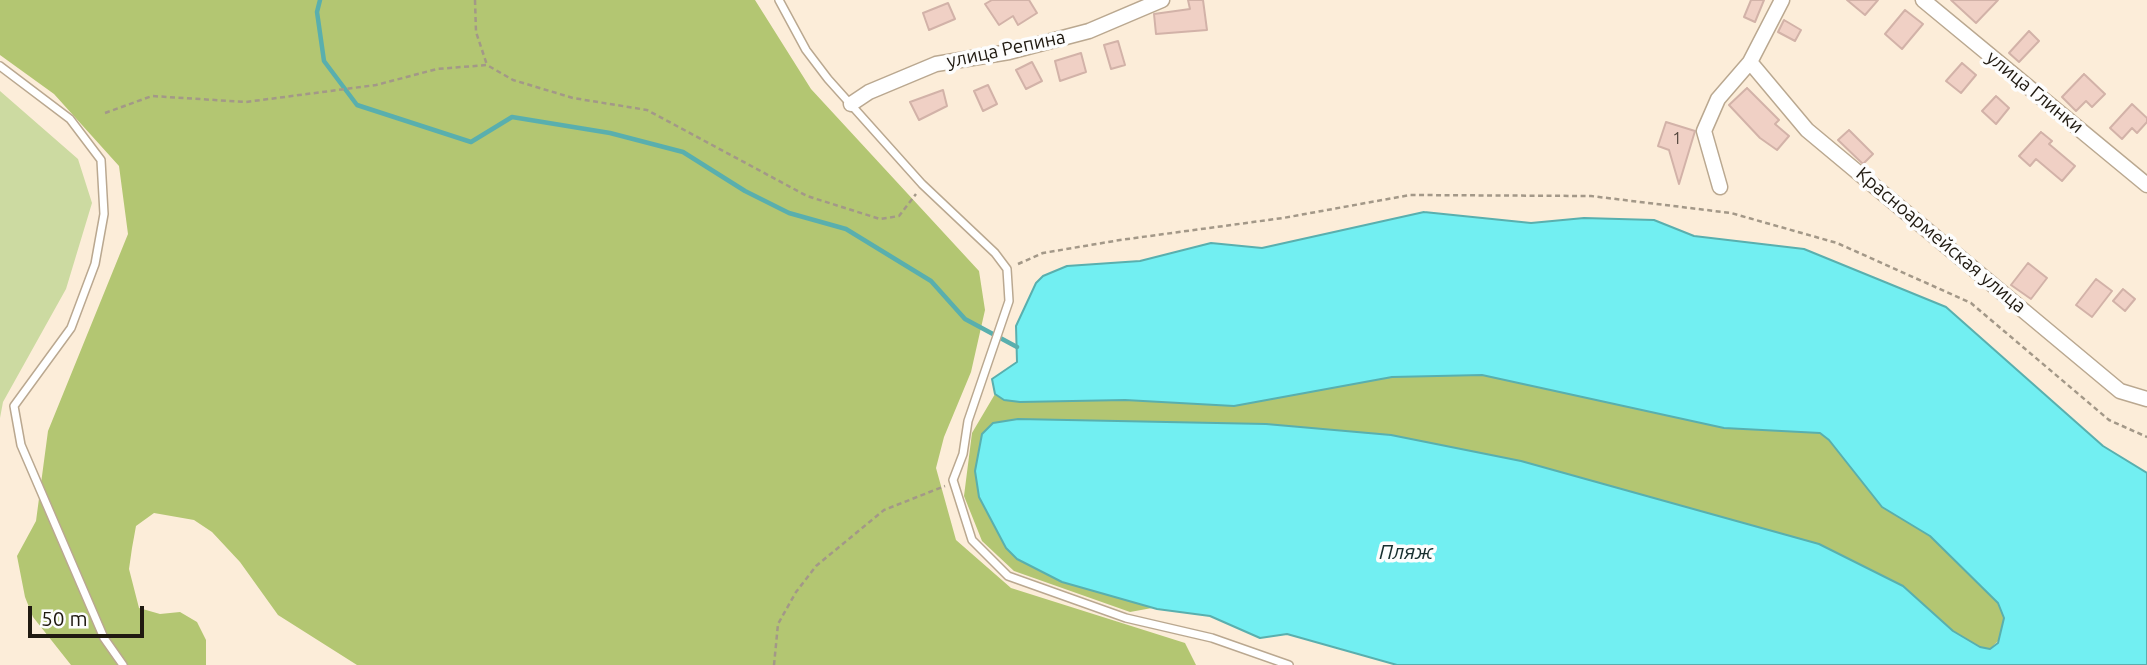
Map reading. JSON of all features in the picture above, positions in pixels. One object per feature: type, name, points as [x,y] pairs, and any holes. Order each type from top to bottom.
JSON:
[{"type":"street","name":"улица Репина","points":[[851,104],[869,92],[936,64],[1009,52],[1089,31],[1162,0]]},
{"type":"street","points":[[1720,187],[1704,131],[1718,99],[1750,62],[1782,0]]},
{"type":"street","name":"улица Глинки","points":[[1923,0],[2147,185]]},
{"type":"street","name":"Красноармейская улица","points":[[1750,62],[1807,130],[2120,391],[2147,399]]},
{"type":"lane","points":[[779,0],[806,50],[851,104],[922,184],[995,253],[1007,269],[1009,301],[968,421],[963,454],[953,480],[972,540],[1009,576],[1126,618],[1212,638],[1289,665]]},
{"type":"lane","points":[[0,66],[69,119],[101,160],[104,214],[95,264],[71,328],[14,406],[21,446],[104,638],[122,665]]},
{"type":"path","points":[[475,0],[476,32],[487,65]]},
{"type":"path","points":[[105,113],[152,96],[247,102],[376,85],[437,69],[487,65],[513,80],[573,98],[647,110],[807,196],[880,219],[899,216],[922,184]]},
{"type":"path","points":[[1007,269],[1043,253],[1410,195],[1591,196],[1731,214],[1837,243],[1971,303],[2109,419],[2147,437]]},
{"type":"path","points":[[774,665],[778,625],[796,592],[816,566],[884,510],[943,488],[953,480]]},
{"type":"green space","points":[[0,0],[755,0],[811,89],[979,271],[985,310],[971,372],[944,437],[936,468],[956,540],[1011,588],[1185,643],[1196,665],[357,665],[278,615],[240,562],[212,532],[194,520],[154,513],[136,526],[132,548],[129,569],[139,608],[160,614],[180,612],[197,622],[206,640],[206,665],[71,665],[33,617],[25,597],[17,556],[36,521],[48,431],[128,234],[119,166],[54,94],[0,55]]},
{"type":"green space","points":[[0,91],[78,159],[92,203],[66,289],[3,402],[0,418]]},
{"type":"green space","points":[[1482,375],[1724,428],[1820,433],[1829,440],[1882,507],[1930,536],[1998,603],[2004,618],[2000,639],[1990,649],[1980,647],[1953,631],[1903,586],[1819,544],[1521,461],[1391,435],[1266,424],[1018,419],[993,423],[1113,594],[1152,608],[1130,612],[1014,571],[982,541],[964,496],[972,433],[995,394],[1004,400],[1020,402],[1125,400],[1392,377]]},
{"type":"water","name":"Пляж","points":[[1424,212],[1531,223],[1584,218],[1654,220],[1694,236],[1804,249],[1946,307],[2103,446],[2147,473],[2147,665],[1397,665],[1287,634],[1260,638],[1210,616],[1157,609],[1062,582],[1017,559],[1006,548],[979,497],[975,471],[982,434],[993,423],[1018,419],[1266,424],[1391,435],[1521,461],[1819,544],[1903,586],[1953,631],[1980,647],[1990,649],[1998,643],[2004,618],[1998,603],[1930,536],[1882,507],[1829,440],[1820,433],[1724,428],[1482,375],[1392,377],[1234,406],[1125,400],[1020,402],[1004,400],[995,394],[992,379],[1017,362],[1016,326],[1036,283],[1043,276],[1067,266],[1140,261],[1211,243],[1262,248]]},
{"type":"building","points":[[992,0],[1029,0],[1037,13],[1018,25],[1013,16],[999,25],[985,4]]},
{"type":"building","points":[[1188,0],[1203,0],[1207,30],[1156,34],[1154,14],[1190,9]]},
{"type":"building","points":[[1751,0],[1764,0],[1755,22],[1744,17]]},
{"type":"building","points":[[1847,0],[1878,0],[1865,15]]},
{"type":"building","points":[[1951,0],[1998,0],[1976,23]]},
{"type":"building","points":[[948,3],[955,19],[929,30],[923,13]]},
{"type":"building","points":[[1905,10],[1923,24],[1902,49],[1885,34]]},
{"type":"building","points":[[1784,20],[1801,30],[1795,41],[1778,32]]},
{"type":"building","points":[[2029,31],[2039,41],[2019,62],[2009,53]]},
{"type":"building","points":[[1118,41],[1125,65],[1111,69],[1104,45]]},
{"type":"building","points":[[1081,53],[1086,72],[1060,81],[1055,61]]},
{"type":"building","points":[[1032,62],[1042,81],[1026,89],[1016,70]]},
{"type":"building","points":[[1962,63],[1976,75],[1961,93],[1946,81]]},
{"type":"building","points":[[2084,74],[2105,94],[2092,107],[2086,101],[2076,111],[2062,97]]},
{"type":"building","points":[[988,85],[997,104],[983,111],[974,91]]},
{"type":"building","points":[[1747,88],[1779,120],[1775,124],[1789,136],[1777,150],[1760,138],[1729,105]]},
{"type":"building","points":[[943,90],[947,106],[919,120],[910,102]]},
{"type":"building","points":[[1996,96],[2009,108],[1996,124],[1982,111]]},
{"type":"building","points":[[2132,104],[2147,118],[2147,122],[2137,133],[2132,128],[2122,139],[2110,128]]},
{"type":"building","points":[[1666,122],[1695,131],[1679,184],[1669,150],[1658,146]]},
{"type":"building","points":[[1849,130],[1873,154],[1863,164],[1838,140]]},
{"type":"building","points":[[2041,132],[2052,141],[2049,144],[2075,166],[2062,181],[2036,159],[2030,166],[2019,156]]},
{"type":"building","points":[[2028,263],[2047,278],[2031,299],[2011,285]]},
{"type":"building","points":[[2096,279],[2112,291],[2092,317],[2076,305]]},
{"type":"building","points":[[2123,289],[2135,299],[2125,311],[2113,301]]},
{"type":"waterway","points":[[320,0],[317,12],[324,61],[357,105],[471,142],[512,117],[610,133],[683,152],[745,191],[789,213],[846,229],[931,281],[965,319],[1017,347]]}]
